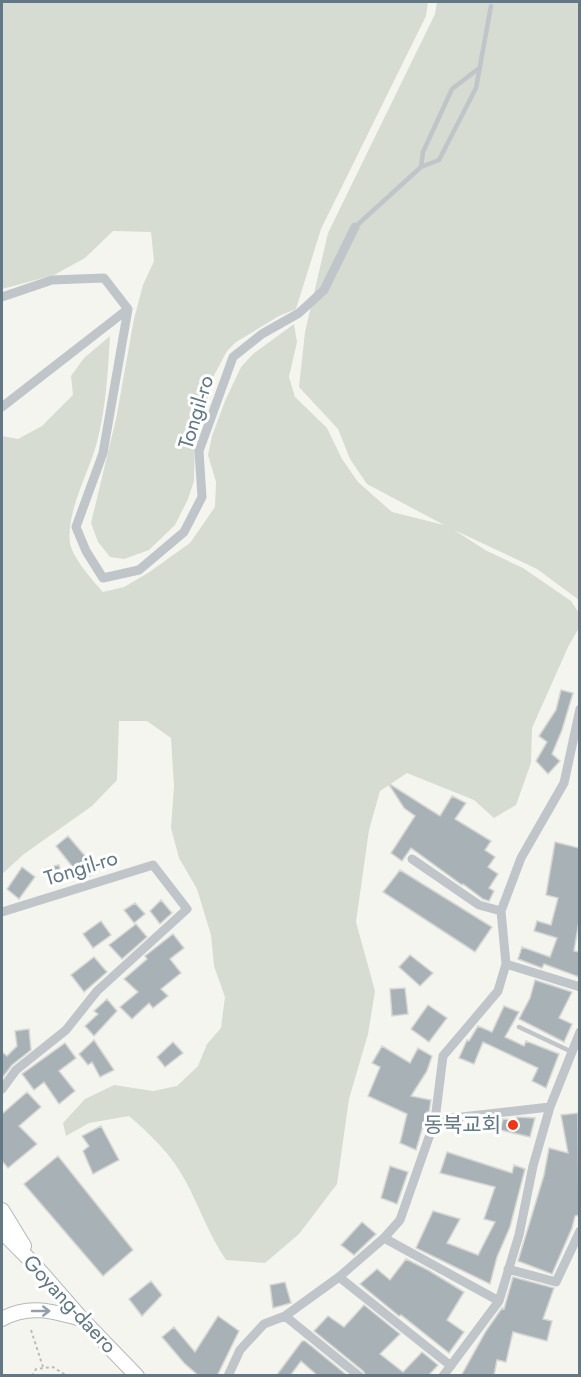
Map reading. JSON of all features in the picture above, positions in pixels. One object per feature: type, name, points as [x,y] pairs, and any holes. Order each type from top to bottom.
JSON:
[{"type":"main road","points":[[2,1210],[34,1264]]},
{"type":"main road","name":"Goyang-daero","points":[[2,1233],[34,1264],[82,1319],[137,1376]]},
{"type":"main road","points":[[2,1319],[25,1311],[48,1310],[82,1319]]},
{"type":"street","name":"Tongil-ro","points":[[128,309],[103,453],[76,528],[86,551],[103,578],[139,570],[184,532],[202,497],[199,451],[233,357],[262,334],[299,313],[324,290],[355,227]]},
{"type":"street","points":[[2,297],[52,280],[104,278],[128,309],[2,407]]},
{"type":"street","points":[[228,1376],[240,1350],[264,1324],[285,1316],[339,1277],[384,1238],[400,1220],[435,1120],[443,1056],[498,991],[506,964],[501,911],[521,858],[564,783],[579,709]]},
{"type":"street","points":[[412,859],[479,905],[501,911]]},
{"type":"street","name":"Tongil-ro","points":[[2,912],[153,865],[187,909],[97,991],[66,1030],[16,1070],[2,1089]]},
{"type":"street","points":[[506,964],[579,987]]},
{"type":"street","points":[[443,1376],[499,1301],[519,1234],[550,1107],[575,1053],[579,1032]]},
{"type":"street","points":[[435,1120],[550,1107]]},
{"type":"street","points":[[508,1269],[556,1282],[579,1231]]},
{"type":"street","points":[[384,1238],[499,1301]]},
{"type":"street","points":[[339,1277],[451,1366]]},
{"type":"street","points":[[285,1316],[359,1376]]},
{"type":"lane","points":[[355,227],[421,167],[439,160],[476,88],[491,6]]},
{"type":"lane","points":[[421,167],[423,152],[452,89],[478,68]]},
{"type":"lane","points":[[519,1027],[575,1053]]},
{"type":"path","points":[[31,1329],[44,1368]]},
{"type":"path","points":[[32,1376],[36,1369],[53,1367],[67,1376]]},
{"type":"shaded area","points":[[2,2],[428,2],[426,16],[321,229],[296,309],[279,316],[236,342],[227,351],[211,381],[206,409],[195,437],[194,481],[188,499],[175,525],[149,550],[124,559],[110,557],[98,542],[91,523],[116,419],[134,319],[143,285],[154,261],[151,232],[113,231],[85,258],[54,275],[2,289]]},
{"type":"shaded area","points":[[437,2],[579,2],[579,600],[537,569],[454,530],[487,551],[523,568],[571,601],[579,613],[579,628],[569,645],[532,728],[531,763],[516,805],[494,818],[474,800],[407,773],[380,791],[369,830],[356,922],[375,991],[368,1034],[349,1099],[337,1184],[299,1234],[265,1263],[226,1260],[175,1163],[129,1116],[89,1123],[66,1136],[63,1123],[85,1099],[114,1085],[153,1091],[177,1086],[198,1066],[207,1044],[221,1028],[225,997],[214,966],[211,935],[197,889],[179,858],[171,828],[174,786],[171,738],[147,721],[119,721],[117,780],[92,806],[24,854],[2,874],[2,436],[18,439],[42,426],[73,395],[71,376],[84,358],[110,336],[103,416],[93,454],[71,518],[70,543],[79,562],[103,592],[124,587],[190,543],[215,507],[216,482],[208,455],[212,436],[225,401],[241,367],[253,354],[294,324],[297,342],[289,377],[295,397],[327,428],[342,459],[358,482],[392,512],[444,525],[367,484],[350,459],[338,429],[299,387],[305,332],[328,233],[435,14]]},
{"type":"building","points":[[561,690],[573,693],[552,754],[560,761],[548,774],[536,761],[547,742],[539,736],[556,710]]},
{"type":"building","points":[[388,783],[440,816],[452,796],[466,803],[455,819],[491,841],[485,850],[495,857],[488,867],[498,874],[489,888],[494,891],[489,901],[462,885],[411,848],[402,861],[391,853],[415,816],[404,808]]},
{"type":"building","points":[[68,836],[97,870],[83,880],[56,846]]},
{"type":"building","points":[[555,842],[579,848],[579,921],[574,951],[579,952],[579,977],[544,964],[542,968],[518,959],[522,947],[550,957],[557,938],[534,931],[537,921],[551,925],[558,898],[546,895]]},
{"type":"building","points":[[59,865],[63,882],[50,886],[45,868]]},
{"type":"building","points":[[22,867],[35,877],[19,899],[7,889]]},
{"type":"building","points":[[400,870],[492,927],[475,952],[383,892]]},
{"type":"building","points":[[161,900],[172,913],[160,924],[150,911]]},
{"type":"building","points":[[135,903],[145,914],[134,923],[124,910]]},
{"type":"building","points":[[101,921],[111,935],[93,948],[83,934]]},
{"type":"building","points":[[136,924],[147,937],[122,959],[109,945]]},
{"type":"building","points":[[173,934],[184,948],[170,959],[181,973],[161,989],[168,996],[153,1008],[149,1003],[132,1019],[120,1007],[138,992],[124,979],[147,959],[145,956]]},
{"type":"building","points":[[410,955],[433,973],[420,986],[399,967]]},
{"type":"building","points":[[94,957],[107,972],[84,992],[71,975]]},
{"type":"building","points":[[535,980],[572,992],[559,1018],[572,1024],[564,1042],[519,1019],[530,998]]},
{"type":"building","points":[[405,988],[408,1014],[392,1016],[390,989]]},
{"type":"building","points":[[107,999],[117,1011],[94,1036],[85,1026],[98,1014],[94,1011]]},
{"type":"building","points":[[428,1005],[447,1018],[429,1042],[411,1029]]},
{"type":"building","points":[[504,1006],[519,1012],[505,1037],[524,1046],[526,1041],[559,1054],[546,1088],[532,1081],[538,1068],[483,1042],[474,1064],[459,1058],[467,1040],[469,1041],[478,1026],[492,1032]]},
{"type":"building","points":[[29,1029],[31,1050],[12,1065],[2,1078],[2,1052],[7,1056],[17,1046],[15,1031]]},
{"type":"building","points":[[94,1040],[114,1070],[100,1077],[92,1062],[88,1065],[79,1054]]},
{"type":"building","points":[[173,1042],[183,1053],[165,1067],[157,1057]]},
{"type":"building","points":[[65,1043],[76,1058],[59,1071],[75,1091],[59,1104],[44,1082],[34,1090],[22,1074]]},
{"type":"building","points":[[382,1046],[410,1063],[418,1048],[432,1056],[427,1071],[411,1096],[431,1100],[416,1150],[400,1143],[407,1114],[368,1096],[380,1067],[372,1063]]},
{"type":"building","points":[[27,1092],[41,1107],[19,1126],[37,1144],[8,1168],[2,1161],[2,1114]]},
{"type":"building","points":[[578,1113],[579,1215],[575,1216],[552,1274],[518,1261],[544,1175],[549,1148],[568,1153],[561,1115]]},
{"type":"building","name":"동북교회","points":[[517,1117],[535,1118],[530,1137],[500,1130],[503,1119],[517,1120]]},
{"type":"building","points":[[101,1126],[119,1160],[93,1174],[83,1151],[89,1146],[82,1136]]},
{"type":"building","points":[[447,1152],[512,1173],[514,1165],[525,1169],[510,1227],[497,1257],[490,1284],[416,1248],[433,1211],[460,1219],[447,1243],[478,1255],[495,1222],[484,1219],[495,1187],[440,1173]]},
{"type":"building","points":[[58,1156],[133,1250],[103,1276],[24,1184]]},
{"type":"building","points":[[390,1166],[408,1172],[397,1204],[381,1198]]},
{"type":"building","points":[[362,1222],[376,1234],[354,1255],[341,1245]]},
{"type":"building","points":[[406,1259],[464,1292],[447,1320],[464,1332],[449,1353],[360,1284],[377,1269],[390,1280]]},
{"type":"building","points":[[513,1277],[554,1288],[543,1319],[552,1321],[547,1341],[513,1332],[506,1362],[497,1360],[494,1376],[461,1376],[486,1331],[502,1308],[504,1309]]},
{"type":"building","points":[[151,1281],[162,1295],[142,1316],[129,1299]]},
{"type":"building","points":[[285,1282],[291,1303],[273,1308],[270,1285]]},
{"type":"building","points":[[364,1305],[400,1334],[380,1354],[403,1372],[422,1352],[438,1365],[428,1376],[366,1376],[363,1371],[314,1331],[328,1316],[344,1327]]},
{"type":"building","points":[[218,1316],[239,1331],[217,1376],[199,1376],[184,1363],[162,1337],[174,1327],[195,1352]]},
{"type":"building","points":[[302,1341],[305,1341],[348,1376],[318,1376],[301,1361],[290,1376],[276,1376]]},
{"type":"place","name":"동북교회","points":[[513,1125]]}]
